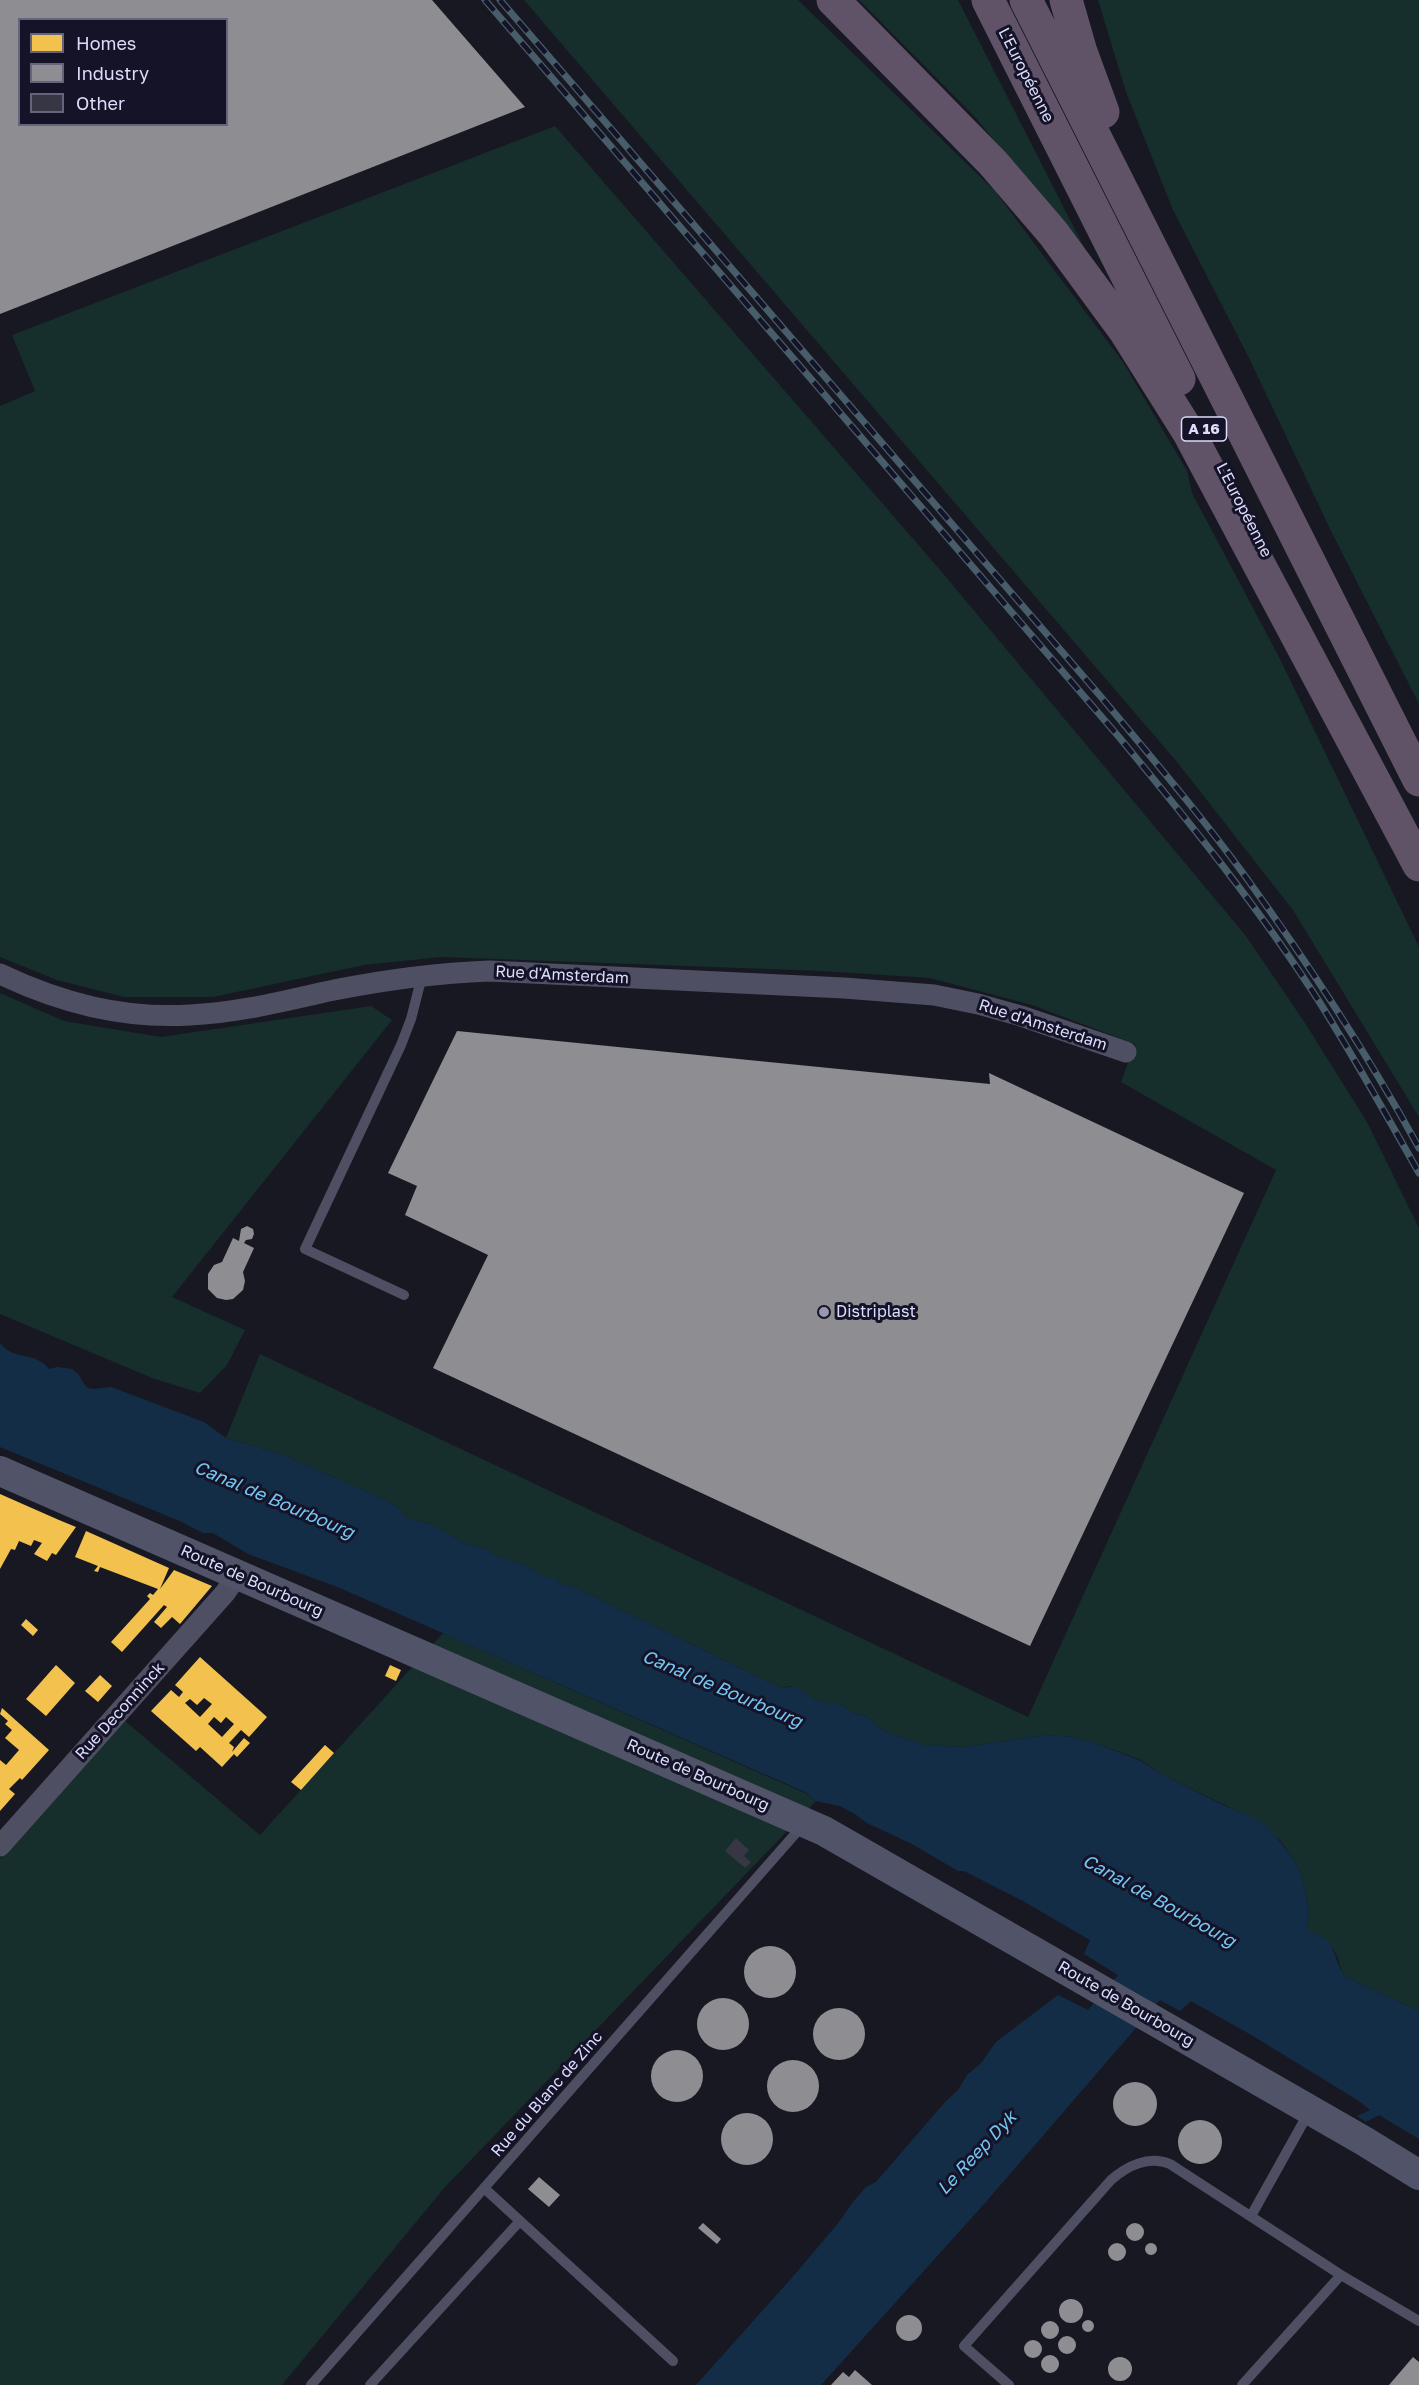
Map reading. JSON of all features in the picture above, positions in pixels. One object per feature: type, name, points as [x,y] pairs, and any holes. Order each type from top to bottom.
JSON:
[{"type":"highway","points":[[833,0],[993,163],[1053,233],[1125,331],[1189,433],[1419,865]]},
{"type":"highway","name":"L'Européenne","points":[[988,0],[1419,858]]},
{"type":"highway","name":"L'Européenne","points":[[1026,0],[1419,780]]},
{"type":"highway","points":[[1066,0],[1087,70],[1110,127],[1257,424],[1403,748]]},
{"type":"main road","name":"Route de Bourbourg","points":[[0,1471],[805,1822],[869,1855],[1311,2110],[1419,2175]]},
{"type":"main road","name":"Route de Bourbourg","points":[[1364,2141],[1419,2168]]},
{"type":"street","name":"Rue d'Amsterdam","points":[[0,974],[67,1002],[101,1009],[170,1016],[230,1012],[348,988],[422,976],[489,971],[844,988],[934,995],[978,1004],[1021,1016],[1126,1052]]},
{"type":"street","name":"Rue Deconninck","points":[[0,1846],[225,1593],[238,1574]]},
{"type":"lane","points":[[404,1295],[305,1249],[401,1045],[411,1019],[422,976]]},
{"type":"lane","name":"Rue du Blanc de Zinc","points":[[311,2385],[805,1822]]},
{"type":"lane","points":[[1251,2216],[1311,2110]]},
{"type":"lane","points":[[1009,2385],[964,2346],[1117,2174],[1139,2162],[1164,2161],[1341,2275],[1419,2321]]},
{"type":"lane","points":[[484,2188],[674,2361]]},
{"type":"lane","points":[[370,2385],[520,2221]]},
{"type":"lane","points":[[1242,2385],[1341,2275]]},
{"type":"green space","points":[[524,0],[798,0],[995,191],[1123,362],[1187,471],[1192,493],[1280,659],[1419,947],[1419,1117],[1293,910],[1177,762]]},
{"type":"green space","points":[[859,0],[958,0],[1090,259],[976,118]]},
{"type":"green space","points":[[1098,0],[1419,0],[1419,704],[1331,531],[1249,358],[1173,210],[1126,92]]},
{"type":"green space","points":[[555,126],[941,571],[1246,936],[1305,1023],[1367,1122],[1419,1228],[1419,2011],[1346,1977],[1331,1947],[1320,1937],[1309,1932],[1307,1925],[1309,1910],[1303,1881],[1296,1863],[1279,1839],[1241,1813],[1163,1775],[1141,1760],[1073,1737],[1047,1735],[964,1747],[924,1745],[886,1732],[865,1716],[853,1713],[838,1703],[825,1703],[790,1686],[781,1688],[573,1586],[563,1585],[555,1578],[545,1578],[524,1564],[494,1555],[488,1549],[466,1544],[431,1524],[409,1519],[386,1500],[281,1454],[226,1438],[260,1354],[1028,1717],[1276,1170],[1121,1082],[1135,1044],[1032,1005],[930,978],[822,971],[441,957],[364,965],[213,997],[124,997],[57,980],[0,957],[0,406],[35,391],[12,335]]},
{"type":"green space","points":[[0,993],[64,1021],[161,1037],[371,1006],[392,1020],[172,1297],[245,1330],[227,1365],[200,1393],[152,1378],[0,1314]]},
{"type":"green space","points":[[443,1633],[805,1793],[816,1801],[445,2187],[282,2385],[0,2385],[0,1859],[125,1721],[260,1835]]},
{"type":"water","points":[[0,1343],[11,1352],[44,1363],[49,1369],[57,1367],[72,1369],[87,1388],[111,1387],[204,1422],[226,1438],[281,1454],[386,1500],[409,1519],[431,1524],[466,1544],[488,1549],[494,1555],[524,1564],[545,1578],[555,1578],[563,1585],[573,1586],[781,1688],[797,1686],[814,1699],[825,1703],[838,1703],[853,1713],[865,1716],[886,1732],[924,1745],[964,1747],[1047,1735],[1073,1737],[1141,1761],[1163,1775],[1225,1806],[1259,1820],[1271,1830],[1296,1863],[1303,1881],[1309,1910],[1307,1925],[1309,1931],[1319,1935],[1331,1945],[1346,1977],[1419,2011],[1419,2139],[1379,2115],[1366,2122],[1357,2116],[1370,2110],[1359,2101],[1191,2001],[1180,2011],[1160,2000],[985,2203],[821,2385],[696,2385],[797,2272],[866,2187],[876,2182],[958,2090],[967,2075],[981,2063],[996,2042],[1058,1995],[1088,2010],[1118,1975],[1084,1954],[1090,1940],[1023,1901],[964,1871],[958,1871],[912,1844],[867,1823],[840,1806],[816,1801],[805,1792],[340,1588],[248,1554],[213,1533],[203,1533],[182,1522],[0,1447]]},
{"type":"building: Homes","points":[[0,1494],[76,1527],[56,1555],[52,1553],[47,1561],[34,1554],[42,1543],[34,1540],[31,1546],[19,1541],[15,1550],[11,1549],[0,1569]]},
{"type":"building: Homes","points":[[86,1531],[169,1568],[160,1589],[174,1570],[212,1586],[180,1624],[172,1617],[161,1628],[154,1622],[167,1607],[164,1605],[122,1652],[111,1642],[150,1599],[147,1596],[150,1593],[153,1595],[158,1589],[100,1567],[98,1572],[94,1571],[98,1566],[75,1557]]},
{"type":"building: Homes","points":[[26,1619],[38,1630],[33,1636],[21,1625]]},
{"type":"building: Homes","points":[[200,1657],[267,1717],[249,1737],[241,1730],[229,1743],[234,1747],[232,1752],[244,1738],[250,1743],[237,1757],[234,1754],[222,1767],[200,1747],[196,1751],[151,1711],[171,1690],[179,1697],[183,1692],[175,1685]],"holes":[[[204,1698],[212,1704],[200,1717],[185,1703],[190,1699],[197,1705]],[[214,1717],[221,1723],[226,1717],[234,1724],[222,1737],[208,1724]]]},
{"type":"building: Homes","points":[[56,1665],[75,1683],[46,1716],[26,1699]]},
{"type":"building: Homes","points":[[390,1665],[401,1670],[396,1681],[385,1676]]},
{"type":"building: Homes","points":[[100,1675],[112,1686],[98,1702],[85,1691]]},
{"type":"building: Homes","points":[[2,1708],[49,1750],[22,1780],[20,1778],[9,1789],[15,1794],[0,1811],[0,1760],[6,1765],[19,1750],[5,1738],[12,1730],[5,1724],[8,1721],[0,1714]]},
{"type":"building: Homes","points":[[325,1745],[334,1753],[301,1790],[291,1782]]},
{"type":"building: Industry","points":[[0,0],[432,0],[525,107],[0,314]]},
{"type":"building: Industry","name":"Distriplast","points":[[457,1031],[990,1084],[989,1073],[1244,1193],[1030,1646],[433,1368],[488,1255],[405,1215],[417,1186],[388,1173]]},
{"type":"building: Industry","points":[[247,1226],[253,1229],[254,1234],[252,1239],[244,1243],[254,1248],[243,1272],[245,1281],[243,1290],[233,1299],[217,1298],[208,1289],[208,1274],[214,1265],[222,1262],[233,1238],[239,1241],[241,1229]]},
{"type":"building: Industry","points":[[770,1946],[780,1948],[788,1954],[794,1962],[796,1972],[794,1982],[788,1990],[780,1996],[770,1998],[760,1996],[752,1990],[746,1982],[744,1972],[746,1962],[752,1954],[760,1948]]},
{"type":"building: Industry","points":[[723,1998],[733,2000],[741,2006],[747,2014],[749,2024],[747,2034],[741,2042],[733,2048],[723,2050],[713,2048],[705,2042],[699,2034],[697,2024],[699,2014],[705,2006],[713,2000]]},
{"type":"building: Industry","points":[[839,2008],[849,2010],[857,2016],[863,2024],[865,2034],[863,2044],[857,2052],[849,2058],[839,2060],[829,2058],[821,2052],[815,2044],[813,2034],[815,2024],[821,2016],[829,2010]]},
{"type":"building: Industry","points":[[677,2050],[687,2052],[695,2058],[701,2066],[703,2076],[701,2086],[695,2094],[687,2100],[677,2102],[667,2100],[659,2094],[653,2086],[651,2076],[653,2066],[659,2058],[667,2052]]},
{"type":"building: Industry","points":[[793,2060],[803,2062],[811,2068],[817,2076],[819,2086],[817,2096],[811,2104],[803,2110],[793,2112],[783,2110],[775,2104],[769,2096],[767,2086],[769,2076],[775,2068],[783,2062]]},
{"type":"building: Industry","points":[[1135,2082],[1150,2089],[1157,2104],[1150,2119],[1135,2126],[1120,2119],[1113,2104],[1120,2089]]},
{"type":"building: Industry","points":[[747,2113],[757,2115],[765,2121],[771,2129],[773,2139],[771,2149],[765,2157],[757,2163],[747,2165],[737,2163],[729,2157],[723,2149],[721,2139],[723,2129],[729,2121],[737,2115]]},
{"type":"building: Industry","points":[[1200,2120],[1215,2127],[1222,2142],[1215,2157],[1200,2164],[1185,2157],[1178,2142],[1185,2127]]},
{"type":"building: Industry","points":[[539,2177],[560,2195],[549,2207],[528,2189]]},
{"type":"building: Industry","points":[[703,2223],[721,2239],[717,2244],[698,2228]]},
{"type":"building: Industry","points":[[1135,2223],[1141,2226],[1144,2232],[1141,2238],[1135,2241],[1129,2238],[1126,2232],[1129,2226]]},
{"type":"building: Industry","points":[[1117,2243],[1123,2246],[1126,2252],[1123,2258],[1117,2261],[1111,2258],[1108,2252],[1111,2246]]},
{"type":"building: Industry","points":[[1151,2243],[1157,2249],[1151,2255],[1145,2249]]},
{"type":"building: Industry","points":[[1071,2299],[1080,2302],[1083,2311],[1080,2320],[1071,2323],[1062,2320],[1059,2311],[1062,2302]]},
{"type":"building: Industry","points":[[909,2315],[918,2319],[922,2328],[918,2337],[909,2341],[900,2337],[896,2328],[900,2319]]},
{"type":"building: Industry","points":[[1090,2320],[1094,2326],[1090,2332],[1086,2332],[1082,2324]]},
{"type":"building: Industry","points":[[1046,2321],[1054,2321],[1059,2326],[1057,2337],[1046,2339],[1041,2334],[1041,2326]]},
{"type":"building: Industry","points":[[1063,2336],[1071,2336],[1076,2341],[1074,2352],[1063,2354],[1058,2349],[1058,2341]]},
{"type":"building: Industry","points":[[1029,2340],[1037,2340],[1042,2345],[1040,2356],[1029,2358],[1024,2353],[1024,2345]]},
{"type":"building: Industry","points":[[1046,2355],[1054,2355],[1059,2360],[1057,2371],[1046,2373],[1041,2368],[1041,2360]]},
{"type":"building: Industry","points":[[1115,2357],[1125,2357],[1132,2364],[1132,2374],[1125,2381],[1115,2381],[1108,2374],[1108,2364]]},
{"type":"building: Industry","points":[[1413,2357],[1419,2362],[1419,2385],[1389,2385]]},
{"type":"building: Industry","points":[[855,2370],[872,2385],[831,2385],[843,2372],[849,2377]]},
{"type":"building: Other","points":[[736,1838],[749,1850],[744,1856],[751,1862],[745,1868],[725,1851]]},
{"type":"railway","points":[[485,0],[1119,737],[1198,834],[1249,900],[1320,1003],[1419,1173]]},
{"type":"railway","points":[[500,0],[1102,698],[1193,808],[1245,876],[1314,975],[1358,1043],[1419,1148]]},
{"type":"place","name":"Distriplast","points":[[824,1312]]},
{"type":"water label","name":"Canal de Bourbourg","points":[[274,1500]]},
{"type":"water label","name":"Canal de Bourbourg","points":[[722,1689]]},
{"type":"water label","name":"Canal de Bourbourg","points":[[1159,1901]]},
{"type":"water label","name":"Le Reep Dyk","points":[[977,2153]]}]
